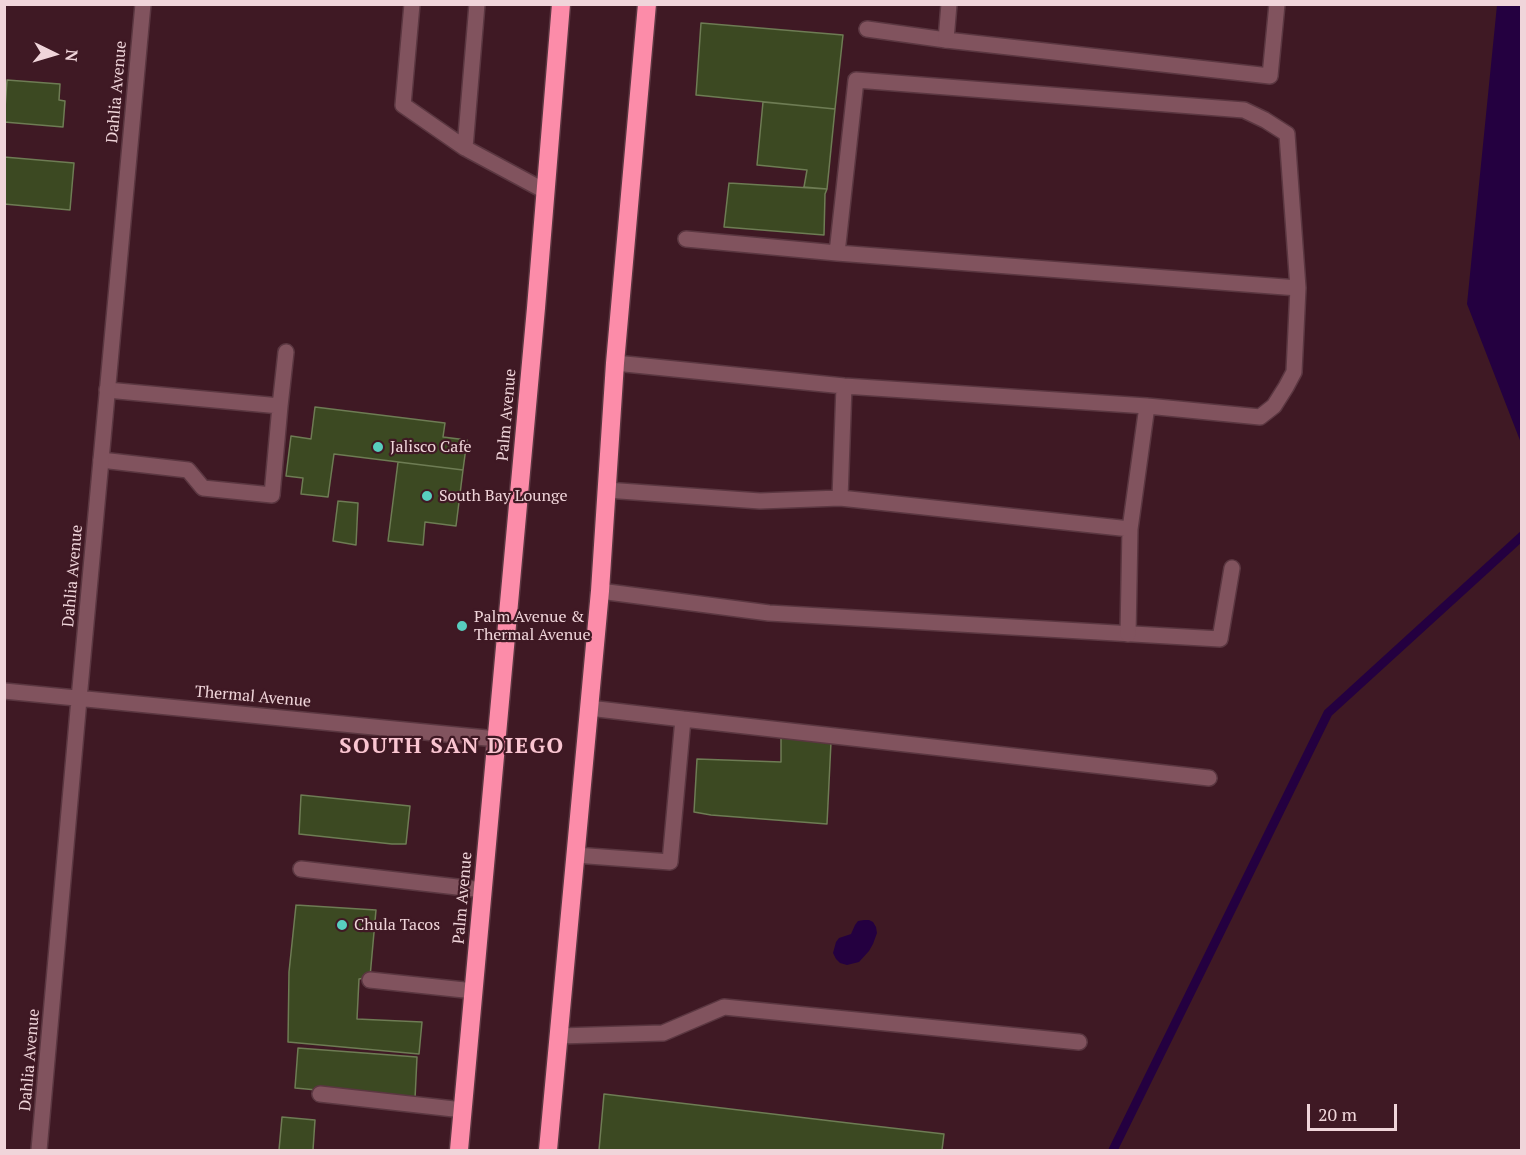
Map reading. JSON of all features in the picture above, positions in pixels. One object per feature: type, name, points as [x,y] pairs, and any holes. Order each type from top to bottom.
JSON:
[{"type":"highway","name":"Palm Avenue","points":[[459,1150],[561,4]]},
{"type":"highway","points":[[548,1150],[600,591],[615,363],[647,4]]},
{"type":"street","name":"Dahlia Avenue","points":[[39,1150],[143,4]]},
{"type":"street","points":[[412,4],[403,105],[465,148],[545,191]]},
{"type":"street","points":[[465,148],[477,4]]},
{"type":"street","points":[[946,40],[950,4]]},
{"type":"street","points":[[867,29],[1270,76],[1277,4]]},
{"type":"street","points":[[615,363],[844,386],[1147,406],[1260,417],[1274,405],[1294,372],[1298,288],[1287,134],[1244,110],[856,80],[837,253]]},
{"type":"street","points":[[686,239],[837,253],[1298,288]]},
{"type":"street","points":[[101,460],[188,470],[203,488],[272,495],[286,352]]},
{"type":"street","points":[[840,498],[844,386]]},
{"type":"street","points":[[107,390],[280,406]]},
{"type":"street","points":[[1128,634],[1130,529],[1147,406]]},
{"type":"street","points":[[606,490],[760,501],[840,498],[1130,529]]},
{"type":"street","points":[[600,591],[769,613],[1220,639],[1232,568]]},
{"type":"street","name":"Thermal Avenue","points":[[4,691],[497,739]]},
{"type":"street","points":[[589,708],[1209,778]]},
{"type":"street","points":[[576,855],[670,861],[683,719]]},
{"type":"street","points":[[301,870],[483,890]]},
{"type":"street","points":[[370,980],[474,991]]},
{"type":"street","points":[[559,1036],[663,1033],[724,1007],[1079,1042]]},
{"type":"street","points":[[320,1094],[463,1110]]},
{"type":"shaded area","points":[[1497,5],[1521,5],[1521,443],[1467,304]]},
{"type":"shaded area","points":[[858,921],[873,922],[876,927],[877,933],[873,944],[859,962],[847,965],[840,963],[833,953],[836,942],[839,938],[851,934]]},
{"type":"building","points":[[701,23],[843,35],[835,109],[696,95]]},
{"type":"building","points":[[7,80],[60,84],[59,100],[65,101],[63,127],[4,122]]},
{"type":"building","points":[[763,102],[835,109],[827,189],[804,187],[807,170],[757,165]]},
{"type":"building","points":[[4,157],[74,163],[70,210],[4,204]]},
{"type":"building","points":[[729,183],[827,189],[824,235],[724,227]]},
{"type":"building","name":"Jalisco Cafe","points":[[315,407],[445,423],[443,437],[467,440],[463,470],[334,454],[328,497],[301,494],[303,478],[286,476],[291,436],[311,439]]},
{"type":"building","name":"South Bay Lounge","points":[[398,462],[463,470],[456,526],[425,522],[423,545],[388,541]]},
{"type":"building","points":[[338,501],[358,503],[356,545],[333,541]]},
{"type":"building","points":[[781,737],[831,742],[827,824],[694,812],[697,759],[781,762]]},
{"type":"building","points":[[301,795],[410,806],[406,844],[299,834]]},
{"type":"building","points":[[296,905],[376,910],[370,977],[359,979],[357,1019],[422,1022],[419,1054],[288,1042],[289,972]]},
{"type":"building","points":[[298,1048],[417,1057],[415,1099],[295,1088]]},
{"type":"building","points":[[604,1094],[944,1134],[942,1150],[599,1150]]},
{"type":"building","points":[[282,1117],[315,1120],[313,1150],[279,1150]]},
{"type":"waterway","points":[[1113,1150],[1328,713],[1522,536]]},
{"type":"place","name":"Jalisco Cafe","points":[[378,447]]},
{"type":"place","name":"South Bay Lounge","points":[[427,496]]},
{"type":"place","name":"Palm Avenue & Thermal Avenue","points":[[462,626]]},
{"type":"place","name":"Chula Tacos","points":[[342,925]]},
{"type":"district","name":"SOUTH SAN DIEGO","points":[[452,747]]}]
